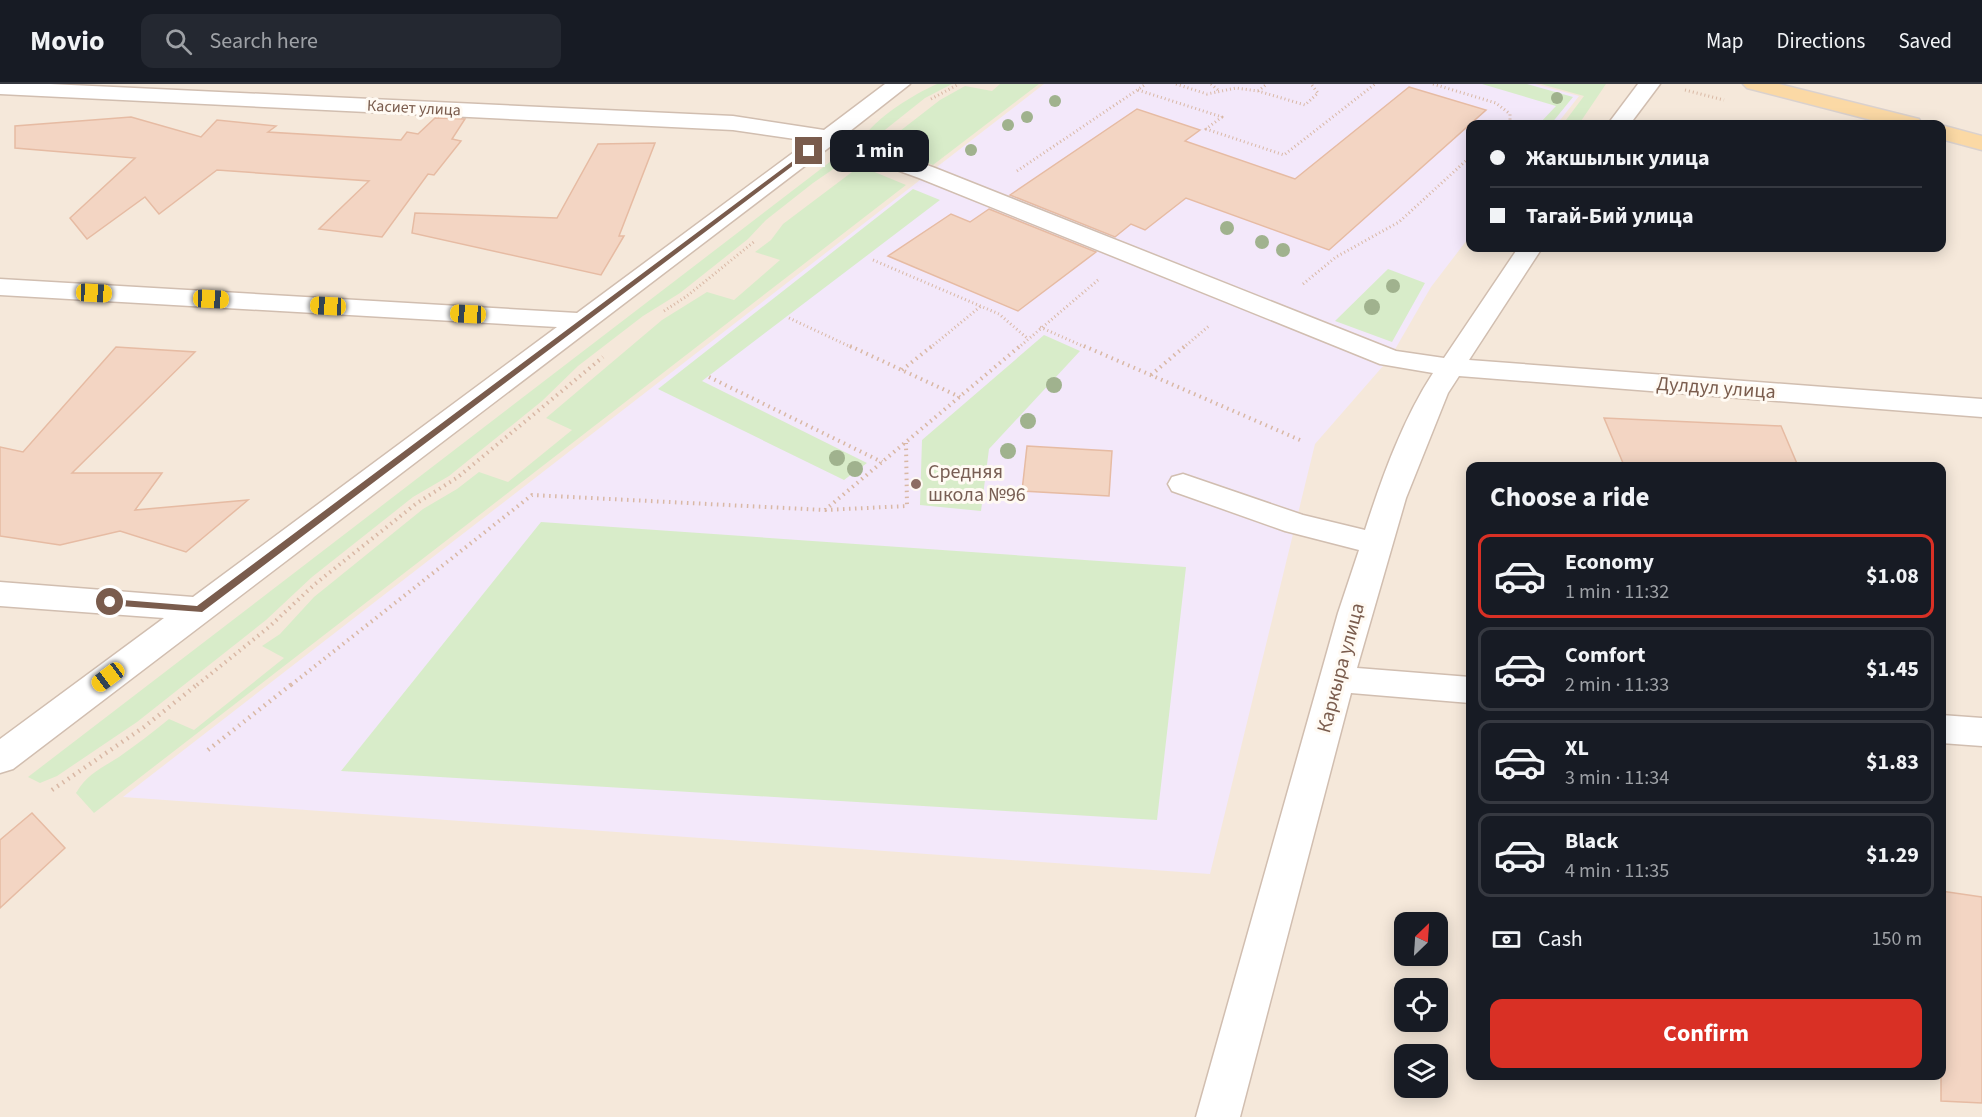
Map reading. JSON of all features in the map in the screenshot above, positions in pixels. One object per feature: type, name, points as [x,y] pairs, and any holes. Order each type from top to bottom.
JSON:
[{"type":"main road","points":[[1754,84],[1895,120]]},
{"type":"main road","points":[[1946,133],[1982,143]]},
{"type":"street","points":[[0,759],[899,84]]},
{"type":"street","points":[[1622,120],[1649,84]]},
{"type":"street","name":"Касиет улица","points":[[0,88],[733,123],[828,137],[1130,254]]},
{"type":"street","name":"Каркыра улица","points":[[1218,1117],[1337,680],[1390,498],[1426,414],[1450,367],[1527,252]]},
{"type":"street","name":"Дулдул улица","points":[[1130,254],[1390,358],[1450,367],[1982,408]]},
{"type":"street","points":[[0,287],[585,321]]},
{"type":"street","points":[[1183,484],[1296,524],[1376,543]]},
{"type":"street","points":[[0,594],[198,609]]},
{"type":"street","points":[[1337,680],[1466,690]]},
{"type":"street","points":[[1946,729],[1982,732]]},
{"type":"path","points":[[930,99],[959,84]]},
{"type":"path","points":[[1015,172],[1146,84]]},
{"type":"path","points":[[1176,84],[1207,94],[1236,88],[1258,91],[1305,105],[1318,93],[1311,84]]},
{"type":"path","points":[[1211,84],[1218,90]]},
{"type":"path","points":[[1258,91],[1267,84]]},
{"type":"path","points":[[1138,90],[1222,117],[1206,129],[1284,155],[1375,84]]},
{"type":"path","points":[[1433,84],[1496,103],[1510,114],[1510,120]]},
{"type":"path","points":[[1303,285],[1336,257],[1399,222],[1466,161]]},
{"type":"path","points":[[658,314],[687,296],[760,238]]},
{"type":"path","points":[[825,510],[1040,327],[1130,254]]},
{"type":"path","points":[[873,260],[999,314],[1027,338]]},
{"type":"path","points":[[1151,375],[1241,299]]},
{"type":"path","points":[[902,370],[981,306]]},
{"type":"path","points":[[789,318],[960,397]]},
{"type":"path","points":[[1040,327],[1300,440]]},
{"type":"path","points":[[52,790],[144,727],[269,627],[324,577],[417,503],[458,477],[607,354]]},
{"type":"path","points":[[709,376],[882,462]]},
{"type":"path","points":[[208,750],[532,495],[825,510],[907,506],[906,442]]},
{"type":"shaded area","points":[[0,84],[1982,84],[1982,1117],[0,1117]]},
{"type":"shaded area","name":"Средняя школа №96","points":[[1044,84],[1535,84],[1579,96],[1560,120],[1466,120],[1466,241],[1431,287],[1390,358],[1315,444],[1210,874],[123,797]]},
{"type":"green space","points":[[937,84],[952,84],[925,98],[871,141],[865,139],[864,136],[871,128],[888,113]]},
{"type":"green space","points":[[1000,84],[1039,84],[933,165],[885,148],[900,131],[940,100],[965,86],[992,91]]},
{"type":"green space","points":[[1482,84],[1527,84],[1573,97],[1554,120],[1543,120],[1556,106]]},
{"type":"green space","points":[[1541,84],[1606,84],[1582,120],[1566,120],[1584,96]]},
{"type":"green space","points":[[839,155],[848,155],[848,159],[766,220],[748,239],[680,293],[643,316],[578,366],[542,401],[449,476],[413,497],[312,577],[266,620],[137,722],[57,776],[40,783],[28,777]]},
{"type":"green space","points":[[860,166],[906,185],[94,813],[76,793],[90,776],[169,719],[194,730],[284,658],[262,646],[280,634],[314,597],[423,509],[457,489],[479,472],[508,482],[572,430],[546,418],[662,320],[707,292],[734,300],[780,260],[755,252],[771,240],[783,224]]},
{"type":"green space","points":[[913,189],[940,200],[702,381],[867,463],[844,480],[658,389]]},
{"type":"green space","points":[[1388,269],[1425,283],[1392,342],[1335,321]]},
{"type":"green space","points":[[1044,335],[1080,351],[989,449],[981,511],[920,505],[922,440]]},
{"type":"green space","points":[[541,522],[1186,567],[1157,820],[341,771]]},
{"type":"building","points":[[1409,87],[1486,110],[1475,120],[1466,120],[1466,128],[1329,250],[1186,198],[1145,230],[1131,224],[1115,237],[1010,195],[1137,109],[1200,130],[1185,141],[1295,179]]},
{"type":"building","points":[[131,117],[201,137],[217,120],[276,126],[268,132],[401,140],[407,132],[418,134],[435,118],[465,119],[452,139],[461,141],[434,175],[428,174],[382,237],[319,229],[369,181],[217,170],[159,214],[145,197],[87,239],[70,218],[135,158],[15,148],[15,126]]},
{"type":"building","points":[[655,143],[619,236],[624,236],[601,275],[412,233],[415,213],[557,218],[598,144]]},
{"type":"building","points":[[989,209],[1096,252],[1018,311],[888,256],[951,214],[970,222]]},
{"type":"building","points":[[116,347],[195,352],[72,473],[162,473],[135,510],[248,500],[186,552],[120,531],[60,545],[0,536],[0,447],[23,452]]},
{"type":"building","points":[[1604,418],[1781,426],[1796,462],[1623,462]]},
{"type":"building","points":[[1027,446],[1112,451],[1109,496],[1022,491]]},
{"type":"building","points":[[32,813],[65,848],[0,908],[0,840]]},
{"type":"building","points":[[1946,892],[1982,897],[1982,1103],[1941,1101],[1941,1080],[1946,1080]]},
{"type":"place","name":"Средняя школа №96","points":[[916,484]]},
{"type":"route","points":[[110,602],[198,609],[809,151]]}]
